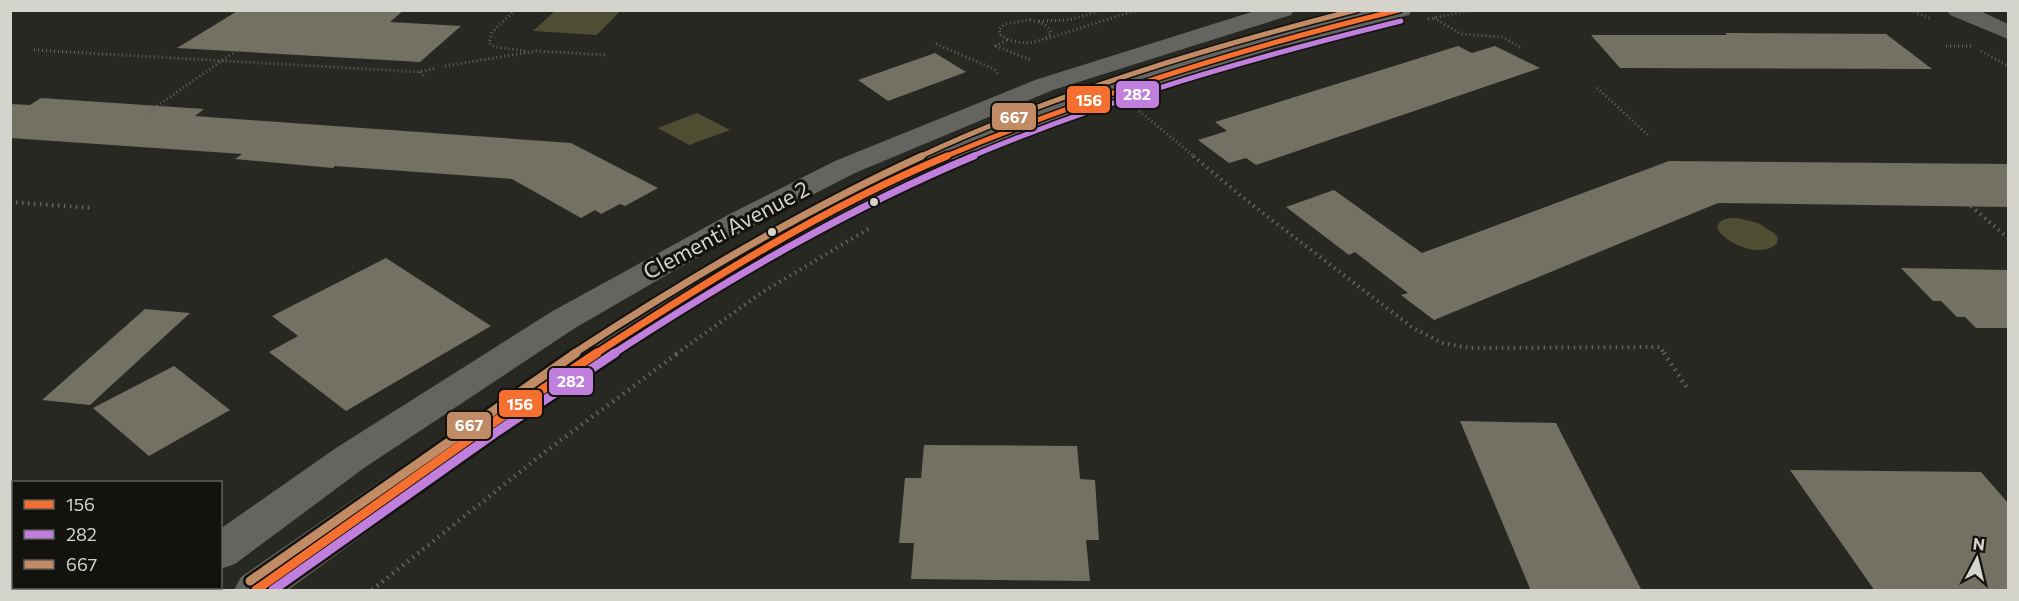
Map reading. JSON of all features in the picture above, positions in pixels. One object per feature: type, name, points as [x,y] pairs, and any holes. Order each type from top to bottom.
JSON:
[{"type":"main road","name":"Clementi Avenue 2","points":[[256,591],[608,343],[774,243],[877,188],[1024,124],[1157,77],[1286,38],[1401,10]]},
{"type":"main road","points":[[1958,10],[2008,32]]},
{"type":"main road","points":[[1974,10],[2008,32]]},
{"type":"main road","name":"Clementi Avenue 2","points":[[222,551],[350,458],[563,320],[737,222],[845,167],[1044,85],[1282,11]]},
{"type":"main road","points":[[1189,39],[1213,46],[1222,53],[1222,58]]},
{"type":"path","points":[[515,10],[492,32],[489,44],[495,47],[607,56]]},
{"type":"path","points":[[1103,10],[1069,20],[1030,20],[1005,24],[999,29],[1000,35],[1008,40],[1034,42],[1137,10]]},
{"type":"path","points":[[1434,17],[1461,34],[1502,37],[1522,48]]},
{"type":"path","points":[[1030,20],[1042,23],[1049,28],[1051,34],[1045,39]]},
{"type":"path","points":[[1008,40],[996,46],[1033,62]]},
{"type":"path","points":[[1946,46],[1974,46]]},
{"type":"path","points":[[34,50],[420,72],[436,68]]},
{"type":"path","points":[[147,113],[236,51]]},
{"type":"path","points":[[445,66],[536,51]]},
{"type":"path","points":[[420,72],[425,77]]},
{"type":"path","points":[[1597,88],[1648,135]]},
{"type":"path","points":[[1134,107],[1269,218],[1413,328],[1443,343],[1469,348],[1660,347],[1687,388]]},
{"type":"path","points":[[10,202],[92,208]]},
{"type":"path","points":[[1971,206],[2008,238]]},
{"type":"path","points":[[372,591],[545,452],[716,324],[760,293],[878,223]]},
{"type":"shaded area","points":[[555,11],[620,11],[597,35],[533,31]]},
{"type":"shaded area","points":[[697,113],[730,130],[689,145],[658,128]]},
{"type":"shaded area","points":[[1738,218],[1758,223],[1774,233],[1778,238],[1777,243],[1771,248],[1754,250],[1728,240],[1717,228],[1718,225],[1725,219]]},
{"type":"building","points":[[239,10],[404,10],[390,22],[461,26],[420,62],[177,48]]},
{"type":"building","points":[[1725,33],[1886,34],[1932,69],[1620,68],[1591,35],[1727,35]]},
{"type":"building","points":[[1458,46],[1472,53],[1495,46],[1540,68],[1256,165],[1246,158],[1229,163],[1198,140],[1227,131],[1215,122]]},
{"type":"building","points":[[935,53],[966,72],[888,101],[858,80]]},
{"type":"building","points":[[41,98],[204,109],[195,116],[571,143],[658,188],[625,206],[620,204],[601,214],[595,210],[581,218],[512,179],[335,166],[333,168],[235,159],[242,154],[10,138],[10,104],[30,105]]},
{"type":"building","points":[[1669,161],[2008,164],[2008,207],[1718,203],[1434,320],[1401,295],[1408,293],[1355,252],[1349,255],[1286,207],[1334,190],[1422,253]]},
{"type":"building","points":[[386,258],[491,326],[346,411],[269,352],[298,336],[272,316]]},
{"type":"building","points":[[1901,268],[2008,270],[2008,328],[1976,328],[1965,317],[1957,317],[1941,301],[1933,301]]},
{"type":"building","points":[[145,309],[190,313],[90,405],[42,400]]},
{"type":"building","points":[[174,366],[230,410],[149,456],[93,408]]},
{"type":"building","points":[[1460,421],[1556,423],[1642,591],[1531,591]]},
{"type":"building","points":[[924,445],[1077,446],[1080,479],[1095,480],[1099,540],[1086,540],[1090,581],[911,579],[914,543],[899,543],[905,478],[921,478]]},
{"type":"building","points":[[1790,470],[1981,472],[2008,503],[2008,591],[1875,591]]},
{"type":"transit line","name":"667","points":[[250,581],[554,367],[632,316],[791,220],[932,151],[1050,102],[1171,61],[1356,10]]},
{"type":"transit line","name":"156","points":[[256,590],[479,432],[592,356],[707,283],[855,199],[1003,132],[1133,84],[1265,44],[1399,10]]},
{"type":"transit line","name":"282","points":[[273,590],[495,433],[645,333],[722,285],[881,198],[943,169],[1071,117],[1202,74],[1401,21]]}]
